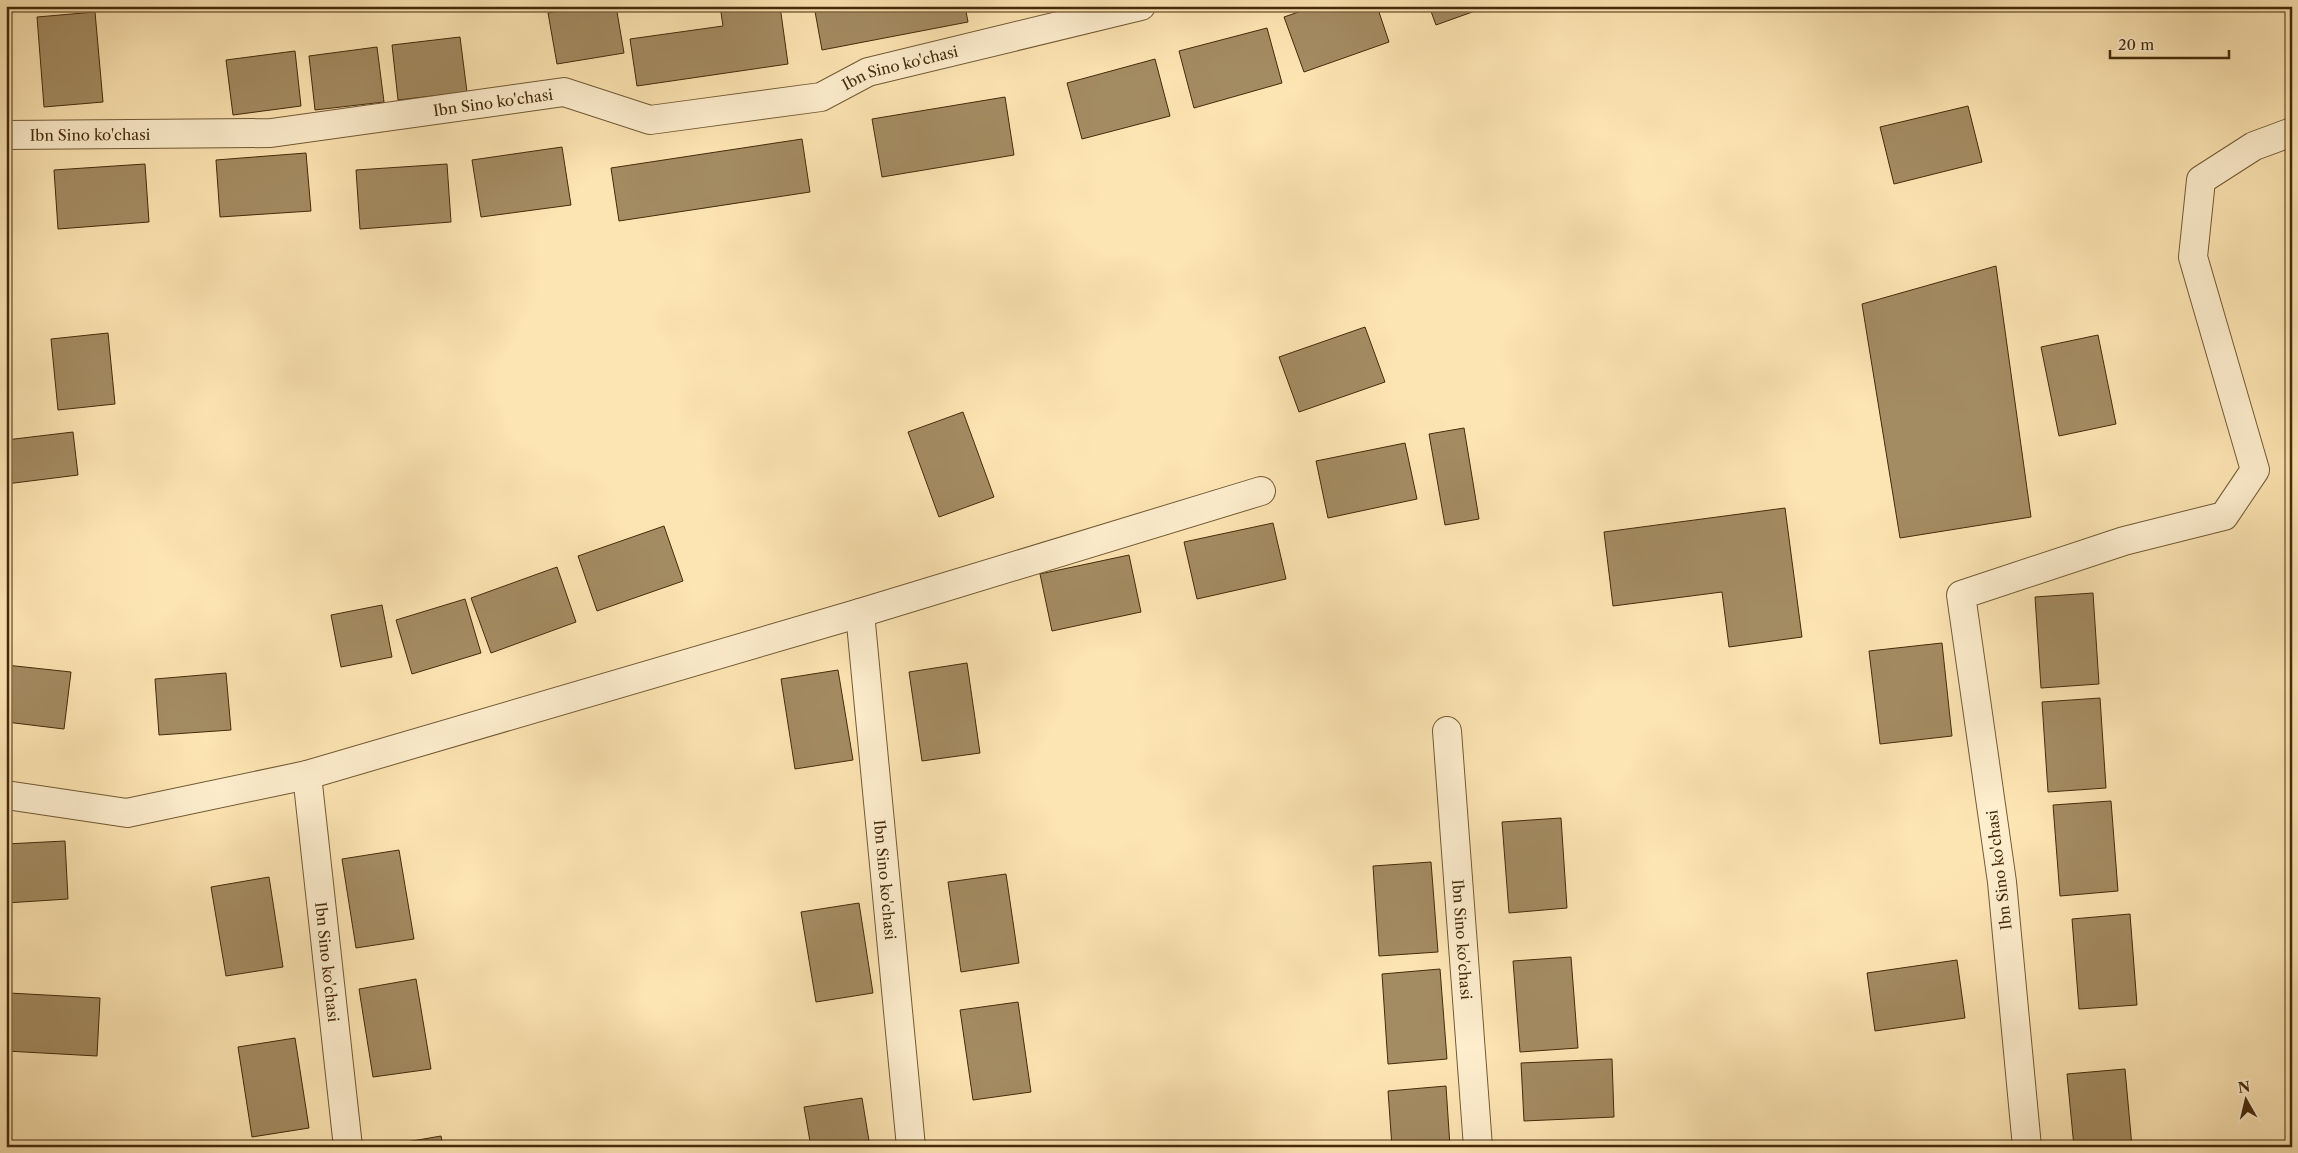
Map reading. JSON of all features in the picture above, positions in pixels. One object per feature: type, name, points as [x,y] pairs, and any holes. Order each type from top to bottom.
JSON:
[{"type":"street","name":"Ibn Sino ko'chasi","points":[[6,136],[271,133],[564,92],[650,120],[821,97],[868,72],[1141,6]]},
{"type":"street","name":"Ibn Sino ko'chasi","points":[[2027,1147],[2002,882],[1961,595],[2124,541],[2224,516],[2255,470],[2193,257],[2201,180],[2254,146],[2292,132]]},
{"type":"street","points":[[6,795],[127,813],[307,775],[860,613],[1261,491]]},
{"type":"street","name":"Ibn Sino ko'chasi","points":[[860,613],[911,1147]]},
{"type":"street","name":"Ibn Sino ko'chasi","points":[[1448,731],[1478,1147]]},
{"type":"street","name":"Ibn Sino ko'chasi","points":[[307,775],[348,1147]]},
{"type":"building","points":[[589,6],[616,6],[624,53],[557,64],[548,13]]},
{"type":"building","points":[[720,6],[780,6],[788,64],[637,86],[630,39],[723,26]]},
{"type":"building","points":[[814,6],[965,6],[968,22],[822,50]]},
{"type":"building","points":[[1316,6],[1377,6],[1389,42],[1304,72],[1284,17]]},
{"type":"building","points":[[1429,6],[1489,6],[1436,25]]},
{"type":"building","points":[[95,12],[103,102],[44,107],[37,17]]},
{"type":"building","points":[[1267,28],[1282,83],[1194,108],[1179,51]]},
{"type":"building","points":[[460,37],[467,92],[398,100],[392,45]]},
{"type":"building","points":[[377,47],[384,102],[315,110],[309,56]]},
{"type":"building","points":[[295,51],[301,106],[233,115],[226,60]]},
{"type":"building","points":[[1155,59],[1170,116],[1082,139],[1067,83]]},
{"type":"building","points":[[1005,97],[1014,155],[882,177],[872,119]]},
{"type":"building","points":[[1968,106],[1982,162],[1894,184],[1880,127]]},
{"type":"building","points":[[802,139],[810,192],[619,221],[611,168]]},
{"type":"building","points":[[562,147],[571,205],[481,217],[472,160]]},
{"type":"building","points":[[306,153],[311,211],[220,217],[216,160]]},
{"type":"building","points":[[145,164],[149,222],[58,229],[54,170]]},
{"type":"building","points":[[447,164],[451,222],[360,229],[356,170]]},
{"type":"building","points":[[1996,266],[2031,517],[1900,538],[1862,304]]},
{"type":"building","points":[[1365,327],[1385,382],[1299,412],[1279,357]]},
{"type":"building","points":[[108,333],[115,404],[58,410],[51,339]]},
{"type":"building","points":[[2098,335],[2116,424],[2059,436],[2041,347]]},
{"type":"building","points":[[963,412],[994,497],[939,517],[908,432]]},
{"type":"building","points":[[1464,428],[1479,519],[1445,525],[1429,434]]},
{"type":"building","points":[[73,432],[78,475],[6,484],[6,440]]},
{"type":"building","points":[[1405,443],[1417,499],[1328,518],[1316,461]]},
{"type":"building","points":[[1785,508],[1802,637],[1729,647],[1722,592],[1613,606],[1604,532]]},
{"type":"building","points":[[1273,523],[1286,579],[1197,599],[1184,542]]},
{"type":"building","points":[[664,526],[683,581],[597,611],[578,556]]},
{"type":"building","points":[[1129,555],[1141,612],[1052,631],[1040,574]]},
{"type":"building","points":[[557,567],[576,622],[491,653],[471,598]]},
{"type":"building","points":[[2093,593],[2099,684],[2041,688],[2035,597]]},
{"type":"building","points":[[465,599],[481,653],[412,674],[396,620]]},
{"type":"building","points":[[382,605],[392,657],[341,667],[331,615]]},
{"type":"building","points":[[1942,643],[1952,736],[1880,744],[1869,651]]},
{"type":"building","points":[[967,663],[980,753],[922,761],[909,672]]},
{"type":"building","points":[[6,665],[71,672],[64,729],[6,722]]},
{"type":"building","points":[[838,670],[853,760],[795,769],[781,679]]},
{"type":"building","points":[[226,673],[231,730],[159,735],[155,679]]},
{"type":"building","points":[[2100,698],[2106,788],[2048,792],[2042,702]]},
{"type":"building","points":[[2111,801],[2118,891],[2060,896],[2053,805]]},
{"type":"building","points":[[1561,818],[1567,908],[1509,913],[1502,822]]},
{"type":"building","points":[[65,841],[68,899],[6,903],[6,844]]},
{"type":"building","points":[[399,850],[414,939],[356,948],[342,859]]},
{"type":"building","points":[[1431,862],[1438,952],[1379,956],[1373,866]]},
{"type":"building","points":[[1006,874],[1019,963],[961,972],[948,882]]},
{"type":"building","points":[[269,877],[283,967],[226,976],[211,887]]},
{"type":"building","points":[[859,903],[873,993],[816,1002],[801,912]]},
{"type":"building","points":[[2130,914],[2137,1005],[2079,1009],[2072,919]]},
{"type":"building","points":[[1571,957],[1578,1048],[1520,1052],[1513,961]]},
{"type":"building","points":[[1957,960],[1965,1018],[1875,1031],[1867,973]]},
{"type":"building","points":[[1440,969],[1447,1059],[1388,1064],[1382,974]]},
{"type":"building","points":[[416,979],[431,1069],[373,1077],[359,989]]},
{"type":"building","points":[[9,993],[100,998],[97,1056],[6,1051]]},
{"type":"building","points":[[1018,1002],[1031,1092],[973,1100],[960,1010]]},
{"type":"building","points":[[295,1038],[309,1128],[252,1137],[238,1047]]},
{"type":"building","points":[[1612,1059],[1614,1117],[1524,1121],[1521,1063]]},
{"type":"building","points":[[2125,1069],[2132,1147],[2074,1147],[2067,1074]]},
{"type":"building","points":[[1446,1086],[1450,1147],[1392,1147],[1388,1091]]},
{"type":"building","points":[[862,1098],[870,1147],[811,1147],[804,1107]]},
{"type":"building","points":[[441,1136],[443,1147],[383,1146]]}]
